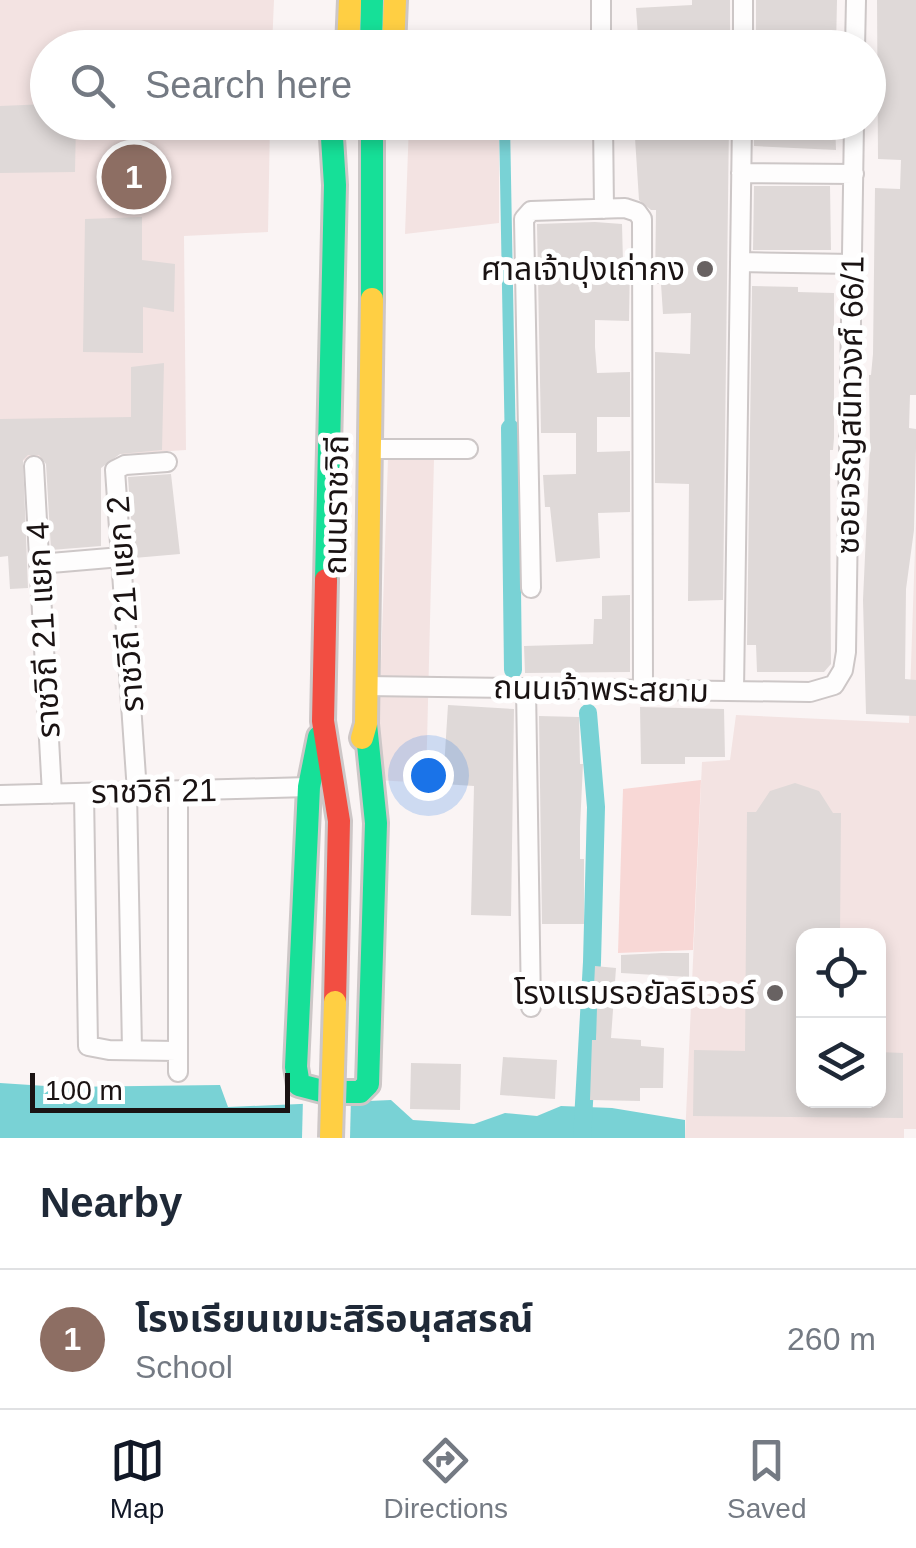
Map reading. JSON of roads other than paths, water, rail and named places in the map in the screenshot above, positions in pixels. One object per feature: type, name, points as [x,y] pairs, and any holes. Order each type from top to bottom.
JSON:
[{"type":"main road","points":[[330,30],[331,0]]},
{"type":"main road","points":[[349,30],[350,0]]},
{"type":"main road","points":[[372,0],[372,30]]},
{"type":"main road","points":[[393,30],[394,0]]},
{"type":"main road","name":"ถนนราชวิถี","points":[[331,1138],[339,821],[322,722],[335,186],[333,140]]},
{"type":"main road","name":"ถนนราชวิถี","points":[[335,186],[340,140]]},
{"type":"main road","name":"ถนนราชวิถี","points":[[339,821],[366,724],[373,140]]},
{"type":"main road","name":"ถนนราชวิถี","points":[[374,185],[381,140]]},
{"type":"main road","points":[[322,722],[308,788],[298,1020],[299,1085],[326,1092],[360,1092],[368,1084],[376,823],[366,724]]},
{"type":"main road","points":[[298,1020],[308,1050],[336,1066],[362,1053],[369,1030]]},
{"type":"street","points":[[600,0],[601,30]]},
{"type":"street","points":[[743,0],[743,30]]},
{"type":"street","points":[[855,30],[856,0]]},
{"type":"street","points":[[602,140],[604,209]]},
{"type":"street","points":[[734,691],[742,140]]},
{"type":"street","name":"ซอยจรัญสนิทวงศ์ 66/1","points":[[834,685],[843,670],[846,652],[854,140]]},
{"type":"street","points":[[741,173],[854,174]]},
{"type":"street","points":[[531,588],[524,219],[531,211],[633,210],[642,220],[643,690]]},
{"type":"street","points":[[740,262],[853,264]]},
{"type":"street","points":[[369,449],[468,448]]},
{"type":"street","name":"ราชวิถี 21 แยก 2","points":[[132,1049],[132,792],[116,470],[124,465],[167,462]]},
{"type":"street","name":"ราชวิถี 21 แยก 4","points":[[34,466],[52,794]]},
{"type":"street","points":[[39,564],[122,558]]},
{"type":"street","name":"ถนนเจ้าพระสยาม","points":[[366,686],[810,692],[834,685]]},
{"type":"street","points":[[526,688],[531,1007]]},
{"type":"street","name":"ราชวิถี 21","points":[[0,795],[308,788]]},
{"type":"street","points":[[178,791],[178,1072]]},
{"type":"street","points":[[84,793],[88,1046],[177,1051]]},
{"type":"water","points":[[499,140],[510,140],[516,451],[505,452]]},
{"type":"water","points":[[0,1083],[61,1087],[220,1085],[228,1107],[391,1100],[413,1120],[474,1124],[505,1113],[537,1116],[561,1106],[612,1108],[685,1120],[685,1138],[0,1138]]},
{"type":"waterway","points":[[510,428],[513,670]]},
{"type":"waterway","points":[[582,1138],[596,807],[588,713]]},
{"type":"place","name":"โรงเรียนเขมะสิริอนุสสรณ์","points":[[134,177]]},
{"type":"place","name":"ศาลเจ้าปุงเถ่ากง","points":[[705,269]]},
{"type":"place","name":"โรงแรมรอยัลริเวอร์","points":[[775,993]]}]
